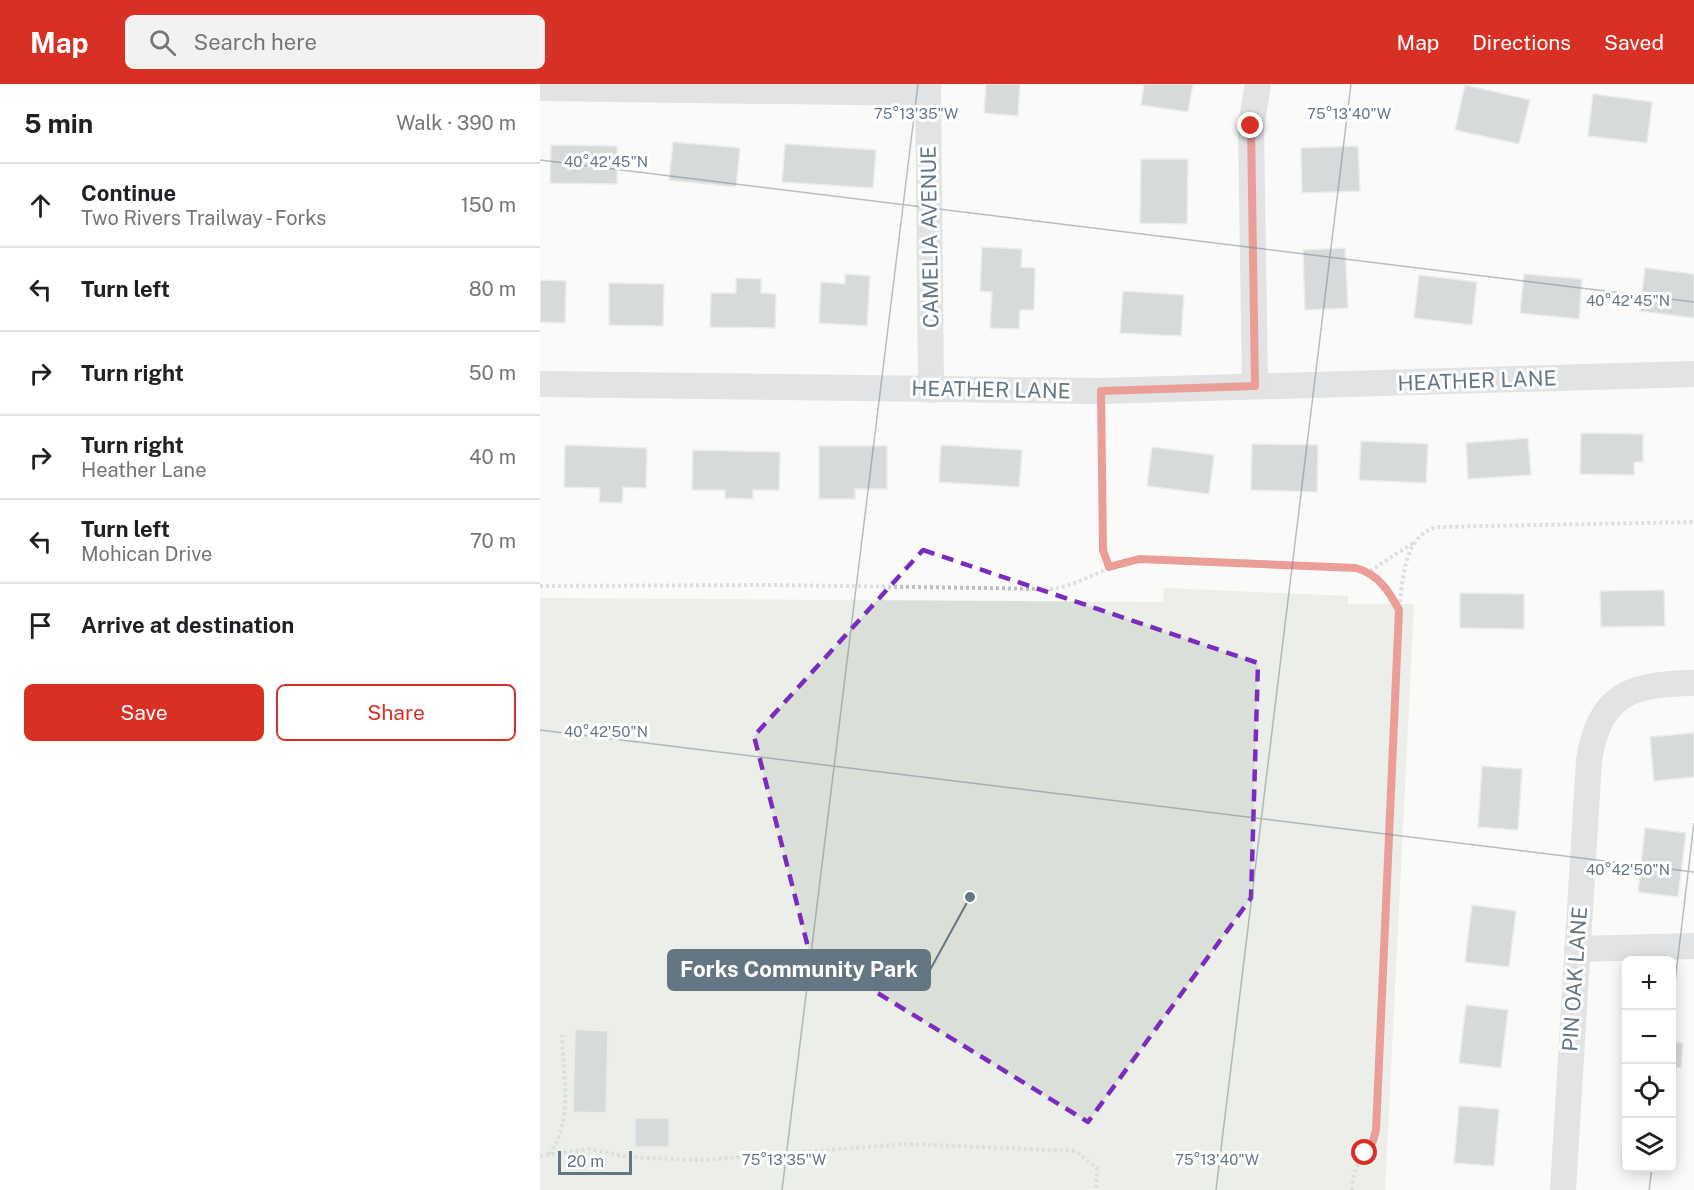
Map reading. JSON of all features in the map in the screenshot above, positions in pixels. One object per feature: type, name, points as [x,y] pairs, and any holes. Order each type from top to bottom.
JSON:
[{"type":"street","points":[[1255,386],[1251,126],[1258,84]]},
{"type":"street","points":[[540,88],[928,89]]},
{"type":"street","name":"CAMELIA AVENUE","points":[[928,89],[931,390]]},
{"type":"street","name":"HEATHER LANE","points":[[540,384],[1101,391],[1694,375]]},
{"type":"street","name":"PIN OAK LANE","points":[[1563,1190],[1589,760],[1594,732],[1616,699],[1648,687],[1694,682]]},
{"type":"street","points":[[1577,949],[1694,946]]},
{"type":"path","points":[[1101,391],[1103,550],[1109,567]]},
{"type":"path","points":[[1369,572],[1414,542],[1425,531],[1437,527],[1694,522]]},
{"type":"path","points":[[1352,1190],[1355,1168],[1373,1141],[1376,1130],[1399,610],[1403,581],[1414,542]]},
{"type":"path","points":[[540,586],[772,585],[1051,589],[1081,582],[1109,567],[1139,559],[1337,566],[1369,572],[1389,592],[1399,610]]},
{"type":"path","points":[[549,1154],[559,1142],[564,1127],[562,1035]]},
{"type":"path","points":[[540,1156],[590,1149],[627,1157],[700,1160],[907,1144],[1075,1151],[1097,1168],[1096,1190]]},
{"type":"highlighted area","points":[[923,550],[1258,663],[1251,898],[1088,1122],[809,951],[754,736]]},
{"type":"shaded area","points":[[1164,588],[1348,596],[1348,604],[1414,604],[1385,1190],[540,1190],[540,598],[1163,602]]},
{"type":"building","points":[[986,84],[1020,84],[1018,116],[984,113]]},
{"type":"building","points":[[1144,84],[1193,84],[1188,112],[1141,105]]},
{"type":"building","points":[[1465,85],[1530,100],[1519,144],[1455,130]]},
{"type":"building","points":[[1593,94],[1652,102],[1647,143],[1588,136]]},
{"type":"building","points":[[673,142],[740,148],[736,187],[669,180]]},
{"type":"building","points":[[785,144],[876,150],[873,188],[782,182]]},
{"type":"building","points":[[551,145],[617,146],[617,184],[550,183]]},
{"type":"building","points":[[1358,146],[1360,191],[1302,193],[1301,148]]},
{"type":"building","points":[[1141,159],[1188,159],[1187,224],[1140,223]]},
{"type":"building","points":[[982,247],[1022,249],[1021,267],[1035,268],[1034,310],[1020,310],[1019,329],[990,328],[992,292],[980,291]]},
{"type":"building","points":[[1345,248],[1348,308],[1305,310],[1303,250]]},
{"type":"building","points":[[1645,268],[1694,274],[1694,318],[1640,311]]},
{"type":"building","points":[[845,274],[870,276],[867,326],[819,323],[821,282],[845,284]]},
{"type":"building","points":[[1524,274],[1582,279],[1579,319],[1520,313]]},
{"type":"building","points":[[1419,275],[1477,282],[1472,325],[1414,318]]},
{"type":"building","points":[[736,278],[761,279],[761,293],[776,294],[775,328],[710,327],[711,293],[736,293]]},
{"type":"building","points":[[540,280],[566,281],[565,323],[540,322]]},
{"type":"building","points":[[609,283],[664,284],[663,326],[609,325]]},
{"type":"building","points":[[1123,291],[1184,295],[1181,336],[1120,333]]},
{"type":"building","points":[[1581,433],[1643,434],[1643,462],[1634,462],[1634,475],[1580,474]]},
{"type":"building","points":[[1528,438],[1531,475],[1468,479],[1466,443]]},
{"type":"building","points":[[1361,441],[1428,444],[1426,483],[1359,480]]},
{"type":"building","points":[[1252,444],[1318,445],[1317,492],[1251,490]]},
{"type":"building","points":[[565,445],[647,448],[646,488],[623,487],[622,503],[599,502],[600,488],[564,487]]},
{"type":"building","points":[[941,445],[1022,450],[1019,487],[939,482]]},
{"type":"building","points":[[819,446],[887,446],[887,489],[855,489],[855,499],[819,499]]},
{"type":"building","points":[[1152,447],[1214,455],[1209,494],[1147,486]]},
{"type":"building","points":[[693,450],[780,452],[779,490],[753,490],[753,499],[725,498],[725,490],[692,490]]},
{"type":"building","points":[[1664,590],[1665,626],[1601,627],[1600,591]]},
{"type":"building","points":[[1460,593],[1524,594],[1524,629],[1460,628]]},
{"type":"building","points":[[1694,733],[1694,777],[1654,781],[1650,737]]},
{"type":"building","points":[[1482,766],[1522,769],[1518,830],[1478,827]]},
{"type":"building","points":[[1645,828],[1686,833],[1678,897],[1638,892]]},
{"type":"building","points":[[1472,905],[1516,911],[1509,967],[1465,962]]},
{"type":"building","points":[[1466,1005],[1508,1010],[1501,1068],[1459,1063]]},
{"type":"building","points":[[575,1029],[608,1031],[606,1113],[573,1112]]},
{"type":"building","points":[[1676,1042],[1683,1043],[1681,1068],[1676,1067]]},
{"type":"building","points":[[1459,1106],[1499,1109],[1494,1166],[1454,1163]]},
{"type":"building","points":[[635,1118],[669,1118],[669,1147],[635,1147]]},
{"type":"place","name":"Forks Community Park","points":[[970,897]]},
{"type":"route","points":[[1251,126],[1255,386],[1101,391],[1103,550],[1109,567],[1128,560],[1139,559],[1312,564],[1356,568],[1369,572],[1378,580],[1389,592],[1399,610],[1376,1130],[1373,1141],[1365,1153]]}]
